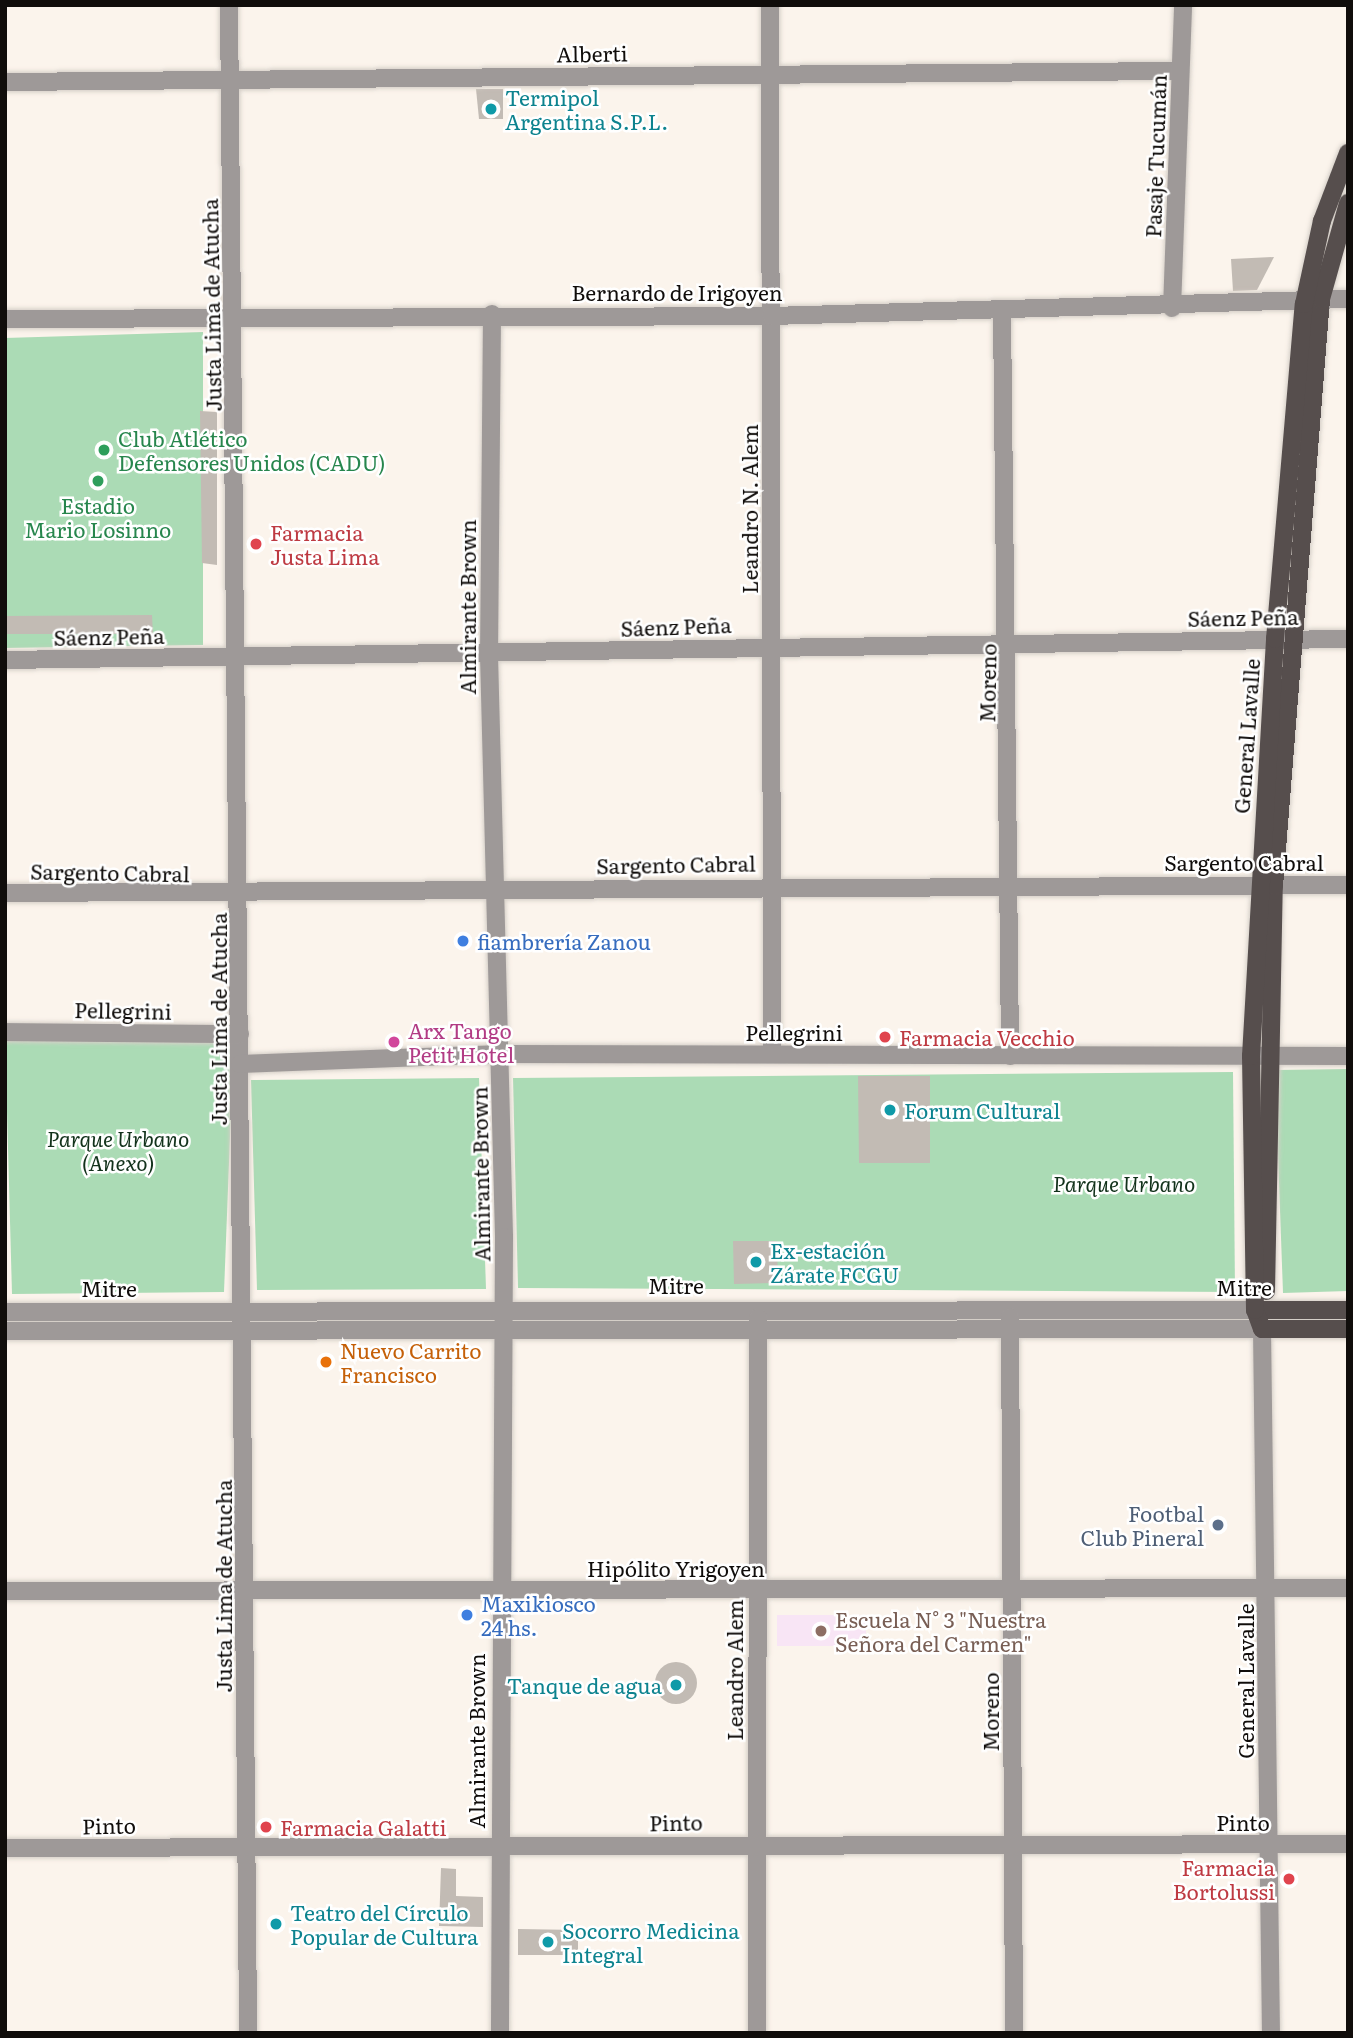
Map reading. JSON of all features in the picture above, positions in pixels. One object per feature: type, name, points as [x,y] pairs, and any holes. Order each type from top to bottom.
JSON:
[{"type":"main road","name":"General Lavalle","points":[[1262,1329],[1259,1056],[1267,886],[1285,639],[1312,302],[1322,221],[1348,153]]},
{"type":"main road","name":"General Lavalle","points":[[1312,302],[1348,203]]},
{"type":"main road","name":"Mitre","points":[[1261,1310],[1348,1310]]},
{"type":"main road","name":"Mitre","points":[[1262,1329],[1348,1329]]},
{"type":"street","name":"Justa Lima de Atucha","points":[[229,5],[241,896],[248,2033]]},
{"type":"street","name":"Leandro N. Alem","points":[[770,5],[772,1054]]},
{"type":"street","name":"Pasaje Tucumán","points":[[1172,308],[1183,5]]},
{"type":"street","name":"Alberti","points":[[5,82],[1180,71]]},
{"type":"street","name":"Bernardo de Irigoyen","points":[[5,319],[492,314],[771,316],[1172,308],[1348,299]]},
{"type":"street","name":"Moreno","points":[[1002,311],[1010,644],[1006,883],[1010,1056]]},
{"type":"street","name":"Almirante Brown","points":[[492,314],[489,655],[504,1237],[498,1591],[500,2033]]},
{"type":"street","name":"Sáenz Peña","points":[[5,660],[489,655],[772,646],[1348,639]]},
{"type":"street","name":"Sargento Cabral","points":[[5,893],[241,896],[770,885],[1348,885]]},
{"type":"street","name":"Pellegrini","points":[[5,1032],[240,1034]]},
{"type":"street","name":"Pellegrini","points":[[240,1065],[501,1054],[1348,1056]]},
{"type":"street","name":"Mitre","points":[[5,1312],[758,1307],[1261,1310]]},
{"type":"street","name":"Leandro Alem","points":[[758,1307],[758,2033]]},
{"type":"street","name":"Moreno","points":[[1010,1307],[1014,2033]]},
{"type":"street","name":"Mitre","points":[[5,1331],[1262,1329]]},
{"type":"street","name":"General Lavalle","points":[[1262,1329],[1272,2033]]},
{"type":"street","name":"Hipólito Yrigoyen","points":[[5,1591],[1348,1588]]},
{"type":"street","name":"Pinto","points":[[5,1848],[1348,1844]]},
{"type":"shaded area","name":"Escuela N° 3 \"Nuestra Señora del Carmen\"","points":[[777,1615],[866,1615],[866,1646],[777,1646]]},
{"type":"green space","name":"Club Atlético Defensores Unidos (CADU)","points":[[203,332],[203,645],[5,648],[5,338]]},
{"type":"green space","name":"Parque Urbano (Anexo)","points":[[234,1034],[224,1292],[12,1294],[5,1038]]},
{"type":"green space","points":[[1348,1069],[1348,1291],[1283,1293],[1275,1070]]},
{"type":"green space","name":"Parque Urbano","points":[[1233,1072],[1235,1292],[518,1288],[513,1078]]},
{"type":"green space","points":[[479,1078],[486,1289],[257,1290],[251,1080]]},
{"type":"building","name":"Termipol Argentina S.P.L.","points":[[476,89],[503,89],[503,119],[479,119]]},
{"type":"building","points":[[1274,257],[1257,290],[1233,291],[1231,259]]},
{"type":"building","points":[[200,411],[217,412],[217,565],[202,563]]},
{"type":"building","points":[[152,615],[153,634],[5,634],[5,616]]},
{"type":"building","name":"Forum Cultural","points":[[858,1076],[930,1076],[930,1163],[859,1163]]},
{"type":"building","name":"Ex-estación Zárate FCGU","points":[[733,1241],[777,1241],[778,1283],[734,1284]]},
{"type":"building","name":"Tanque de agua","points":[[676,1662],[691,1668],[697,1683],[691,1698],[676,1704],[661,1698],[655,1683],[661,1668]]},
{"type":"building","points":[[441,1868],[456,1869],[456,1896],[483,1897],[483,1927],[439,1926]]},
{"type":"building","name":"Socorro Medicina Integral","points":[[518,1929],[578,1930],[578,1955],[518,1955]]},
{"type":"place","name":"Termipol Argentina S.P.L.","points":[[491,109]]},
{"type":"place","name":"Club Atlético Defensores Unidos (CADU)","points":[[104,450]]},
{"type":"place","name":"Estadio Mario Losinno","points":[[98,481]]},
{"type":"place","name":"Farmacia Justa Lima","points":[[256,544]]},
{"type":"place","name":"fiambrería Zanou","points":[[463,941]]},
{"type":"place","name":"Farmacia Vecchio","points":[[885,1037]]},
{"type":"place","name":"Arx Tango Petit Hotel","points":[[394,1042]]},
{"type":"place","name":"Forum Cultural","points":[[890,1110]]},
{"type":"place","name":"Ex-estación Zárate FCGU","points":[[756,1262]]},
{"type":"place","name":"Nuevo Carrito Francisco","points":[[326,1362]]},
{"type":"place","name":"Footbal Club Pineral","points":[[1218,1525]]},
{"type":"place","name":"Maxikiosco 24 hs.","points":[[467,1615]]},
{"type":"place","name":"Escuela N° 3 \"Nuestra Señora del Carmen\"","points":[[821,1631]]},
{"type":"place","name":"Tanque de agua","points":[[676,1685]]},
{"type":"place","name":"Farmacia Galatti","points":[[266,1827]]},
{"type":"place","name":"Farmacia Bortolussi","points":[[1289,1879]]},
{"type":"place","name":"Teatro del Círculo Popular de Cultura","points":[[276,1924]]},
{"type":"place","name":"Socorro Medicina Integral","points":[[548,1942]]}]
